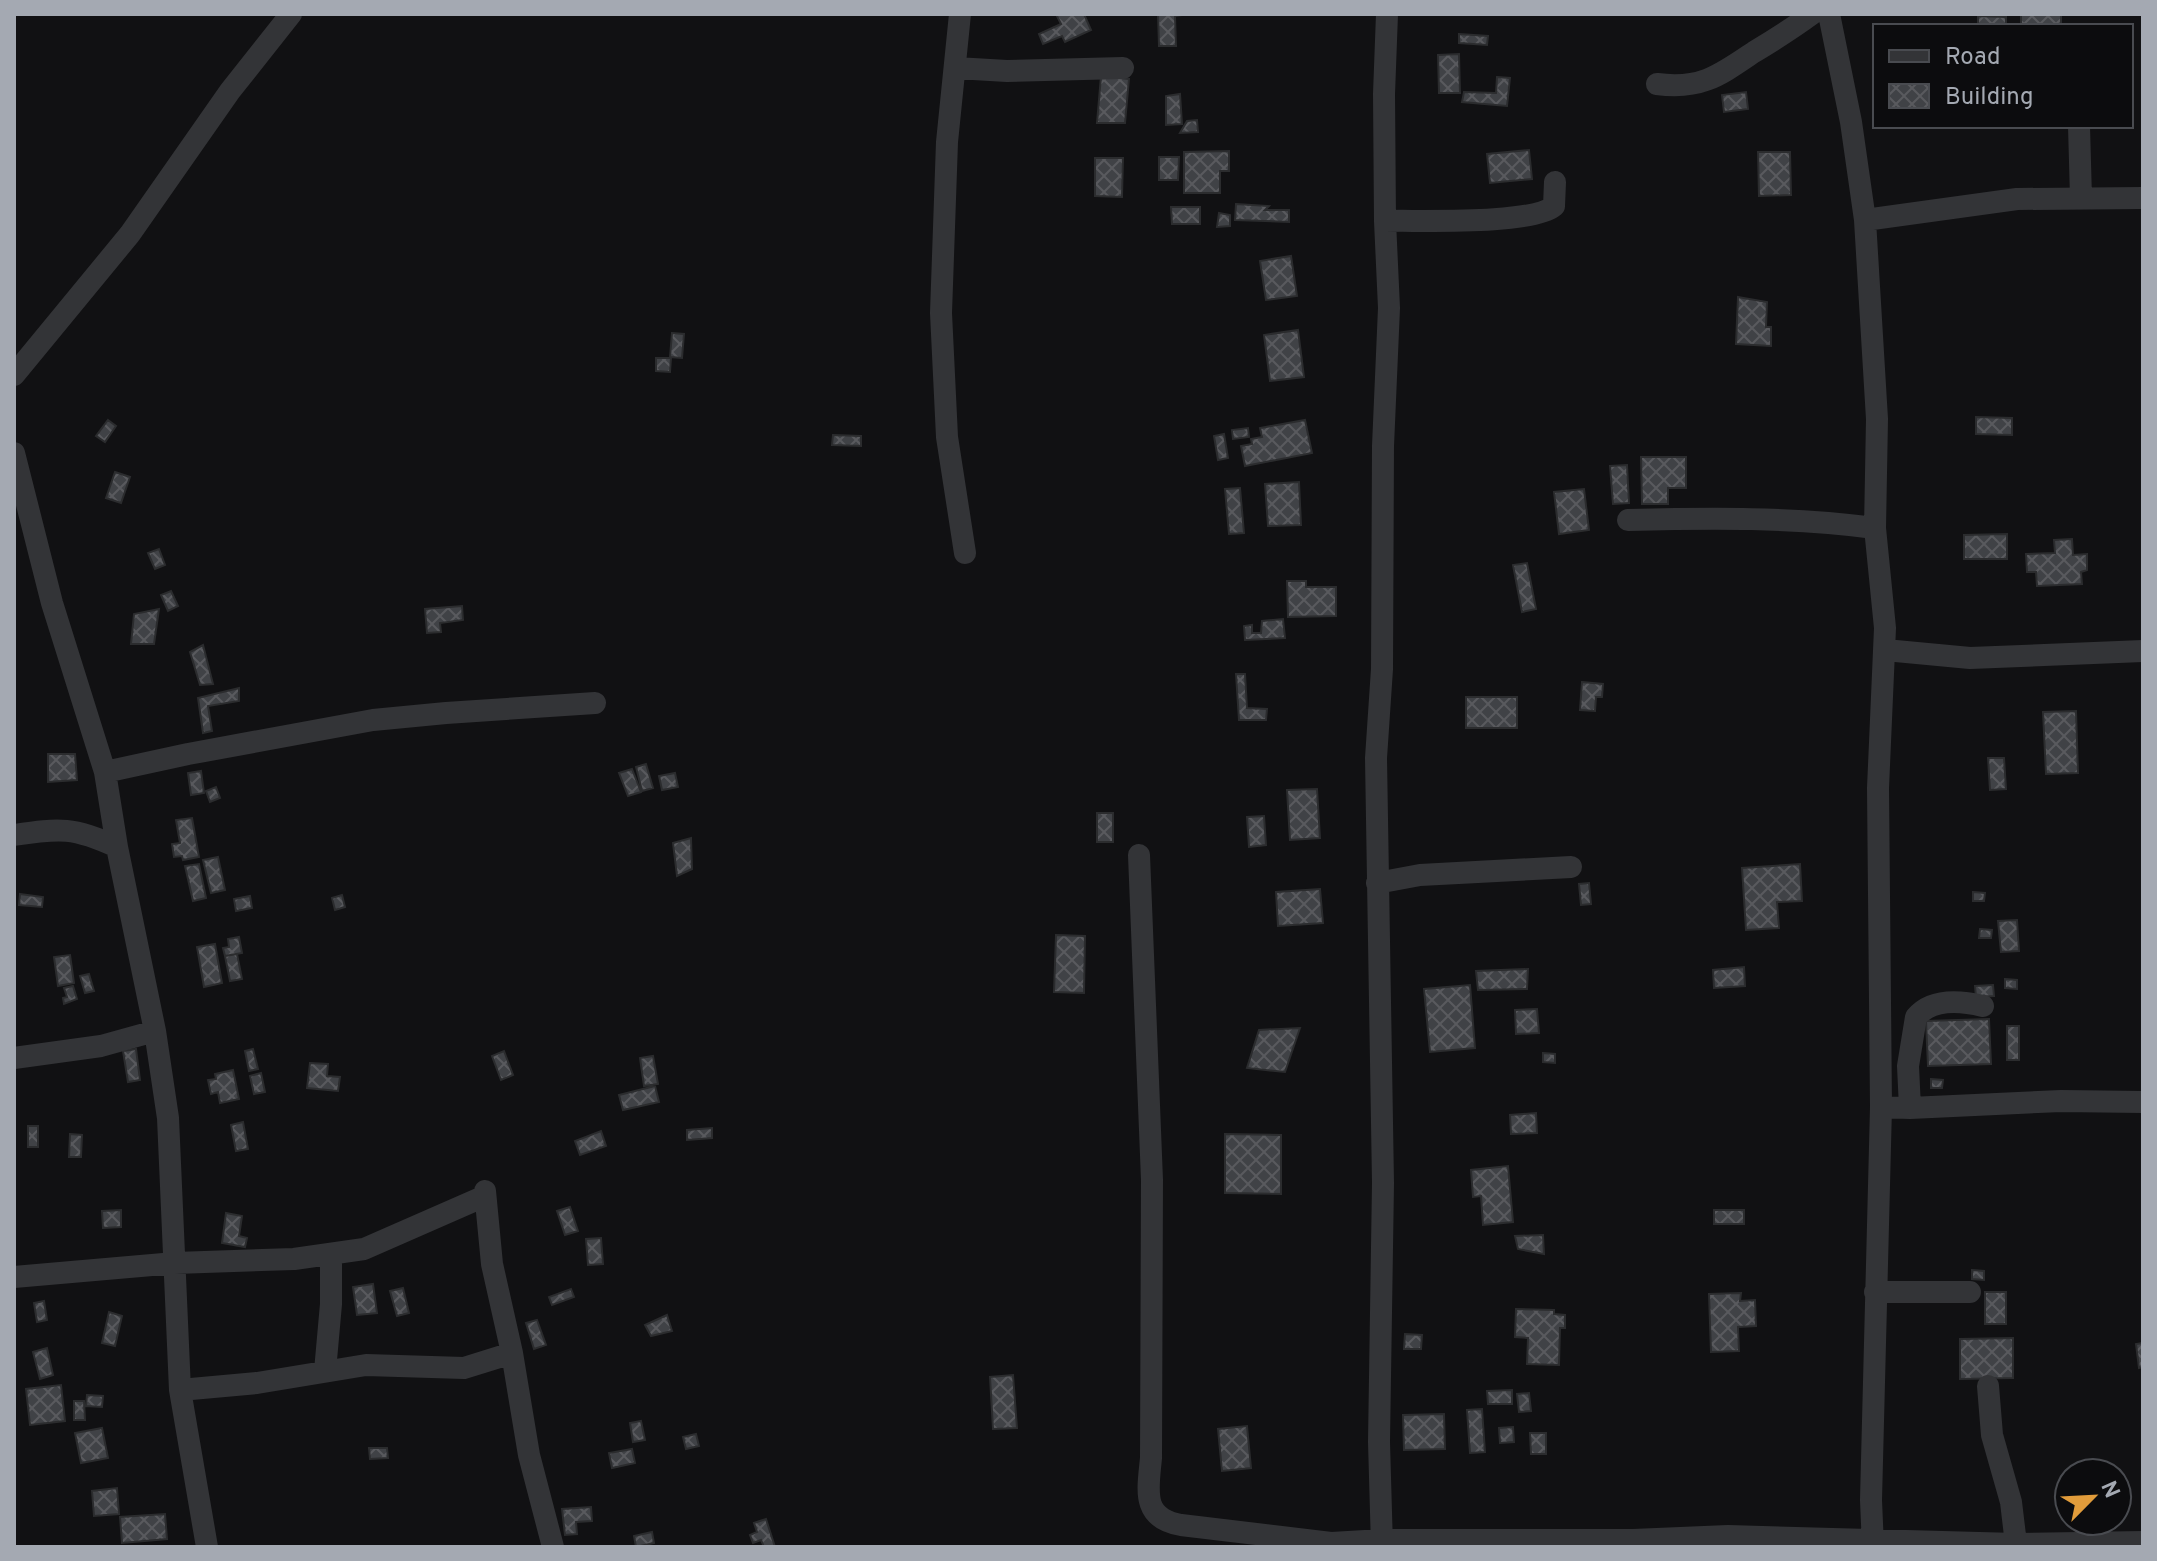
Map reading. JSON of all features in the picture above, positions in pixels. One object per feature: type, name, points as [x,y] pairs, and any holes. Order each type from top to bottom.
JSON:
[{"type":"street","points":[[14,375],[130,234],[230,91],[291,14]]},
{"type":"street","points":[[960,14],[946,157],[941,313],[947,437],[965,553]]},
{"type":"street","points":[[1382,1544],[1379,1427],[1383,1183],[1376,758],[1382,669],[1383,446],[1389,308],[1384,94],[1387,14]]},
{"type":"street","points":[[1657,84],[1672,86],[1706,82],[1737,66],[1812,14]]},
{"type":"street","points":[[1829,14],[1851,122],[1865,220],[1877,419],[1875,528],[1885,650],[1878,788],[1881,1107],[1875,1292],[1873,1543]]},
{"type":"street","points":[[956,68],[1007,71],[1123,68]]},
{"type":"street","points":[[2079,128],[2081,198]]},
{"type":"street","points":[[1385,221],[1463,220],[1541,213],[1554,206],[1555,182]]},
{"type":"street","points":[[1865,220],[2017,199],[2143,198]]},
{"type":"street","points":[[14,453],[52,603],[105,772],[117,847],[155,1031],[168,1118],[180,1390],[207,1547]]},
{"type":"street","points":[[1628,520],[1763,519],[1875,528]]},
{"type":"street","points":[[1885,650],[1970,658],[2143,651]]},
{"type":"street","points":[[105,772],[373,720],[459,711],[595,703]]},
{"type":"street","points":[[14,835],[65,829],[86,833],[117,847]]},
{"type":"street","points":[[1139,855],[1152,1180],[1151,1458],[1148,1492],[1152,1510],[1168,1523],[1331,1543],[1382,1544],[1728,1536],[1873,1543],[2143,1542]]},
{"type":"street","points":[[1377,883],[1420,875],[1571,867]]},
{"type":"street","points":[[1910,1108],[1908,1066],[1919,1013],[1946,1003],[1983,1006]]},
{"type":"street","points":[[14,1058],[101,1046],[155,1031]]},
{"type":"street","points":[[1881,1107],[2061,1101],[2143,1102]]},
{"type":"street","points":[[14,1277],[175,1263],[294,1259],[364,1249],[387,1241],[485,1193],[492,1264],[512,1353],[529,1455],[553,1547]]},
{"type":"street","points":[[325,1371],[331,1304],[331,1254]]},
{"type":"street","points":[[1875,1292],[1970,1292]]},
{"type":"street","points":[[180,1390],[248,1384],[366,1365],[464,1368],[512,1353]]},
{"type":"street","points":[[1988,1386],[1992,1435],[2011,1502],[2016,1544]]},
{"type":"building","points":[[1056,14],[1084,14],[1091,30],[1065,42],[1062,36],[1043,44],[1039,34],[1061,24]]},
{"type":"building","points":[[1158,14],[1189,14],[1175,16],[1176,46],[1159,46]]},
{"type":"building","points":[[2021,15],[2061,15],[2061,24],[2021,24]]},
{"type":"building","points":[[1978,16],[2006,17],[2006,24],[1978,24]]},
{"type":"building","points":[[1459,34],[1488,36],[1487,45],[1459,43]]},
{"type":"building","points":[[1459,54],[1460,93],[1439,93],[1438,55]]},
{"type":"building","points":[[1101,76],[1129,79],[1125,123],[1097,123]]},
{"type":"building","points":[[1497,77],[1510,78],[1507,106],[1462,102],[1464,92],[1496,93]]},
{"type":"building","points":[[1746,92],[1748,109],[1724,112],[1722,95]]},
{"type":"building","points":[[1180,94],[1182,124],[1166,125],[1166,96]]},
{"type":"building","points":[[1197,120],[1198,132],[1180,133],[1187,121]]},
{"type":"building","points":[[1529,150],[1532,179],[1490,183],[1487,154]]},
{"type":"building","points":[[1229,151],[1229,171],[1220,171],[1220,193],[1184,193],[1184,152]]},
{"type":"building","points":[[1758,152],[1790,152],[1791,195],[1759,196]]},
{"type":"building","points":[[1159,157],[1179,157],[1178,180],[1159,180]]},
{"type":"building","points":[[1095,158],[1123,158],[1122,197],[1095,196]]},
{"type":"building","points":[[1236,204],[1269,206],[1265,210],[1289,210],[1289,222],[1235,220]]},
{"type":"building","points":[[1171,207],[1200,207],[1200,224],[1172,224]]},
{"type":"building","points":[[1219,213],[1230,215],[1230,226],[1217,227]]},
{"type":"building","points":[[1291,256],[1297,296],[1266,300],[1260,261]]},
{"type":"building","points":[[1738,297],[1767,302],[1766,327],[1771,327],[1771,346],[1736,344]]},
{"type":"building","points":[[1298,330],[1304,377],[1270,381],[1264,335]]},
{"type":"building","points":[[672,333],[684,334],[682,358],[670,357]]},
{"type":"building","points":[[656,358],[671,358],[670,372],[656,371]]},
{"type":"building","points":[[1976,417],[2012,418],[2012,435],[1976,434]]},
{"type":"building","points":[[108,420],[116,426],[105,442],[96,436]]},
{"type":"building","points":[[1305,420],[1312,453],[1245,466],[1241,446],[1252,444],[1251,439],[1262,437],[1260,428]]},
{"type":"building","points":[[1248,428],[1249,437],[1233,439],[1232,430]]},
{"type":"building","points":[[1224,434],[1228,458],[1218,460],[1214,436]]},
{"type":"building","points":[[833,435],[861,436],[861,446],[832,445]]},
{"type":"building","points":[[1641,457],[1686,457],[1686,488],[1668,488],[1668,504],[1642,504]]},
{"type":"building","points":[[1627,465],[1629,503],[1613,504],[1610,466]]},
{"type":"building","points":[[115,472],[130,477],[121,503],[106,498]]},
{"type":"building","points":[[1299,482],[1301,525],[1268,526],[1265,484]]},
{"type":"building","points":[[1240,488],[1244,533],[1229,534],[1225,489]]},
{"type":"building","points":[[1584,489],[1589,530],[1559,534],[1554,492]]},
{"type":"building","points":[[2007,534],[2007,559],[1964,559],[1964,535]]},
{"type":"building","points":[[2072,539],[2073,555],[2087,554],[2087,570],[2081,572],[2082,584],[2037,586],[2036,572],[2027,572],[2026,554],[2055,553],[2054,540]]},
{"type":"building","points":[[159,549],[165,565],[155,569],[148,553]]},
{"type":"building","points":[[1527,563],[1536,609],[1522,612],[1513,565]]},
{"type":"building","points":[[1287,581],[1306,581],[1306,587],[1336,587],[1336,616],[1288,617]]},
{"type":"building","points":[[171,591],[178,606],[168,611],[161,595]]},
{"type":"building","points":[[462,606],[463,620],[440,623],[441,632],[427,633],[425,609]]},
{"type":"building","points":[[159,609],[154,644],[131,644],[134,614]]},
{"type":"building","points":[[1283,619],[1285,638],[1245,640],[1244,626],[1252,625],[1252,633],[1261,633],[1262,621]]},
{"type":"building","points":[[203,645],[213,684],[200,685],[190,652]]},
{"type":"building","points":[[1236,674],[1245,674],[1247,708],[1267,709],[1266,720],[1239,720]]},
{"type":"building","points":[[1582,682],[1603,684],[1602,697],[1596,697],[1595,711],[1580,710]]},
{"type":"building","points":[[239,688],[239,701],[208,706],[212,731],[203,733],[198,698]]},
{"type":"building","points":[[1466,697],[1517,697],[1517,728],[1466,728]]},
{"type":"building","points":[[2076,711],[2078,773],[2046,774],[2043,712]]},
{"type":"building","points":[[48,754],[75,754],[77,780],[48,782]]},
{"type":"building","points":[[1988,758],[2004,758],[2006,789],[1990,790]]},
{"type":"building","points":[[646,764],[653,788],[642,791],[636,767]]},
{"type":"building","points":[[632,769],[641,792],[628,796],[619,773]]},
{"type":"building","points":[[201,771],[204,793],[191,795],[188,773]]},
{"type":"building","points":[[675,773],[678,787],[662,790],[659,776]]},
{"type":"building","points":[[216,787],[220,798],[210,802],[206,791]]},
{"type":"building","points":[[1317,789],[1320,838],[1290,840],[1287,790]]},
{"type":"building","points":[[1097,813],[1113,813],[1113,842],[1097,842]]},
{"type":"building","points":[[1264,816],[1266,845],[1249,847],[1247,817]]},
{"type":"building","points":[[192,818],[199,857],[183,860],[182,856],[174,857],[172,844],[180,843],[176,820]]},
{"type":"building","points":[[691,838],[692,869],[677,876],[673,843]]},
{"type":"building","points":[[218,857],[225,890],[211,893],[203,860]]},
{"type":"building","points":[[199,864],[206,898],[193,901],[185,866]]},
{"type":"building","points":[[1800,864],[1802,901],[1777,902],[1779,928],[1746,930],[1742,868]]},
{"type":"building","points":[[1589,883],[1591,904],[1581,905],[1579,884]]},
{"type":"building","points":[[1320,889],[1323,923],[1278,926],[1276,892]]},
{"type":"building","points":[[1973,892],[1985,893],[1984,901],[1973,901]]},
{"type":"building","points":[[20,894],[43,897],[42,907],[19,905]]},
{"type":"building","points":[[342,895],[345,907],[335,910],[332,898]]},
{"type":"building","points":[[250,896],[252,908],[236,911],[234,899]]},
{"type":"building","points":[[2017,920],[2019,951],[2001,952],[1998,921]]},
{"type":"building","points":[[1980,929],[1992,930],[1991,938],[1979,938]]},
{"type":"building","points":[[1056,935],[1085,936],[1084,993],[1054,992]]},
{"type":"building","points":[[239,937],[242,953],[225,956],[223,948],[229,947],[228,939]]},
{"type":"building","points":[[215,944],[222,983],[204,987],[197,947]]},
{"type":"building","points":[[237,954],[242,979],[230,981],[225,956]]},
{"type":"building","points":[[70,955],[74,983],[58,986],[54,957]]},
{"type":"building","points":[[1744,967],[1745,986],[1714,988],[1713,970]]},
{"type":"building","points":[[1528,969],[1527,989],[1478,990],[1476,971]]},
{"type":"building","points":[[89,974],[94,991],[85,993],[80,976]]},
{"type":"building","points":[[2005,979],[2017,980],[2017,989],[2005,988]]},
{"type":"building","points":[[1470,985],[1475,1048],[1430,1052],[1424,989]]},
{"type":"building","points":[[1993,985],[1994,996],[1976,997],[1975,986]]},
{"type":"building","points":[[73,986],[77,999],[64,1004],[63,998],[67,997],[64,988]]},
{"type":"building","points":[[1537,1009],[1539,1033],[1516,1034],[1515,1010]]},
{"type":"building","points":[[1989,1019],[1991,1064],[1928,1066],[1926,1021]]},
{"type":"building","points":[[2007,1026],[2019,1026],[2019,1060],[2007,1060]]},
{"type":"building","points":[[1300,1028],[1285,1072],[1247,1068],[1259,1030]]},
{"type":"building","points":[[136,1049],[140,1080],[128,1082],[123,1051]]},
{"type":"building","points":[[253,1049],[258,1069],[249,1071],[245,1051]]},
{"type":"building","points":[[504,1051],[513,1075],[501,1080],[492,1056]]},
{"type":"building","points":[[1543,1053],[1555,1054],[1555,1063],[1543,1062]]},
{"type":"building","points":[[653,1056],[658,1084],[644,1086],[640,1058]]},
{"type":"building","points":[[310,1063],[328,1064],[327,1076],[340,1077],[338,1091],[307,1088]]},
{"type":"building","points":[[233,1070],[239,1099],[220,1103],[218,1092],[211,1094],[208,1080],[216,1079],[215,1074]]},
{"type":"building","points":[[261,1073],[265,1092],[254,1094],[250,1076]]},
{"type":"building","points":[[1931,1079],[1943,1080],[1942,1088],[1931,1088]]},
{"type":"building","points":[[655,1086],[659,1102],[623,1110],[619,1095]]},
{"type":"building","points":[[1536,1113],[1537,1133],[1511,1134],[1510,1115]]},
{"type":"building","points":[[243,1122],[248,1149],[236,1151],[231,1125]]},
{"type":"building","points":[[28,1126],[38,1126],[38,1147],[28,1147]]},
{"type":"building","points":[[712,1128],[712,1138],[687,1140],[687,1130]]},
{"type":"building","points":[[601,1131],[606,1146],[580,1155],[575,1141]]},
{"type":"building","points":[[70,1134],[82,1135],[81,1157],[69,1157]]},
{"type":"building","points":[[1225,1134],[1281,1135],[1281,1194],[1225,1193]]},
{"type":"building","points":[[1508,1166],[1513,1222],[1483,1225],[1481,1196],[1473,1197],[1471,1170]]},
{"type":"building","points":[[570,1207],[578,1231],[565,1235],[557,1211]]},
{"type":"building","points":[[121,1210],[121,1227],[103,1228],[102,1211]]},
{"type":"building","points":[[1714,1210],[1744,1210],[1744,1224],[1714,1224]]},
{"type":"building","points":[[226,1213],[242,1216],[239,1236],[247,1238],[245,1247],[222,1243]]},
{"type":"building","points":[[1543,1235],[1544,1254],[1518,1249],[1515,1236]]},
{"type":"building","points":[[601,1238],[603,1264],[588,1265],[586,1239]]},
{"type":"building","points":[[1972,1270],[1984,1271],[1984,1280],[1972,1279]]},
{"type":"building","points":[[373,1284],[377,1313],[357,1315],[353,1287]]},
{"type":"building","points":[[403,1288],[409,1313],[397,1316],[390,1291]]},
{"type":"building","points":[[571,1289],[574,1297],[552,1305],[549,1297]]},
{"type":"building","points":[[1985,1292],[2006,1292],[2006,1324],[1985,1324]]},
{"type":"building","points":[[1741,1293],[1740,1301],[1755,1300],[1756,1326],[1738,1327],[1739,1351],[1711,1352],[1709,1294]]},
{"type":"building","points":[[44,1301],[47,1320],[37,1322],[34,1303]]},
{"type":"building","points":[[1516,1309],[1554,1310],[1554,1314],[1565,1315],[1565,1328],[1560,1328],[1559,1365],[1527,1364],[1528,1338],[1515,1337]]},
{"type":"building","points":[[109,1312],[122,1316],[115,1346],[102,1343]]},
{"type":"building","points":[[667,1315],[672,1331],[651,1336],[645,1325]]},
{"type":"building","points":[[537,1320],[546,1345],[534,1349],[526,1323]]},
{"type":"building","points":[[1405,1334],[1422,1335],[1421,1349],[1404,1349]]},
{"type":"building","points":[[2013,1338],[2013,1378],[1960,1379],[1960,1339]]},
{"type":"building","points":[[2143,1343],[2143,1367],[2139,1368],[2136,1344]]},
{"type":"building","points":[[47,1348],[53,1375],[40,1379],[33,1352]]},
{"type":"building","points":[[1013,1375],[1017,1428],[993,1429],[990,1377]]},
{"type":"building","points":[[61,1385],[65,1421],[30,1425],[26,1389]]},
{"type":"building","points":[[1512,1390],[1512,1404],[1488,1404],[1487,1391]]},
{"type":"building","points":[[1529,1393],[1531,1411],[1519,1412],[1517,1394]]},
{"type":"building","points":[[87,1395],[103,1396],[102,1407],[86,1406]]},
{"type":"building","points":[[74,1401],[84,1401],[85,1420],[74,1420]]},
{"type":"building","points":[[1482,1409],[1485,1452],[1470,1453],[1467,1410]]},
{"type":"building","points":[[1444,1414],[1445,1449],[1404,1450],[1403,1415]]},
{"type":"building","points":[[641,1421],[645,1440],[633,1442],[630,1423]]},
{"type":"building","points":[[1247,1426],[1251,1468],[1222,1471],[1218,1429]]},
{"type":"building","points":[[1513,1427],[1514,1442],[1500,1443],[1499,1428]]},
{"type":"building","points":[[102,1428],[108,1458],[81,1463],[75,1433]]},
{"type":"building","points":[[1530,1433],[1546,1433],[1546,1454],[1531,1454]]},
{"type":"building","points":[[696,1434],[699,1446],[686,1449],[683,1437]]},
{"type":"building","points":[[369,1448],[387,1448],[388,1458],[370,1459]]},
{"type":"building","points":[[632,1449],[635,1463],[612,1468],[609,1453]]},
{"type":"building","points":[[117,1488],[119,1514],[94,1516],[92,1491]]},
{"type":"building","points":[[591,1507],[592,1521],[576,1522],[577,1534],[565,1535],[562,1509]]},
{"type":"building","points":[[165,1514],[167,1539],[122,1543],[120,1517]]},
{"type":"building","points":[[766,1519],[775,1547],[764,1547],[761,1540],[753,1543],[750,1535],[757,1532],[754,1523]]},
{"type":"building","points":[[652,1532],[654,1543],[636,1547],[634,1536]]}]
